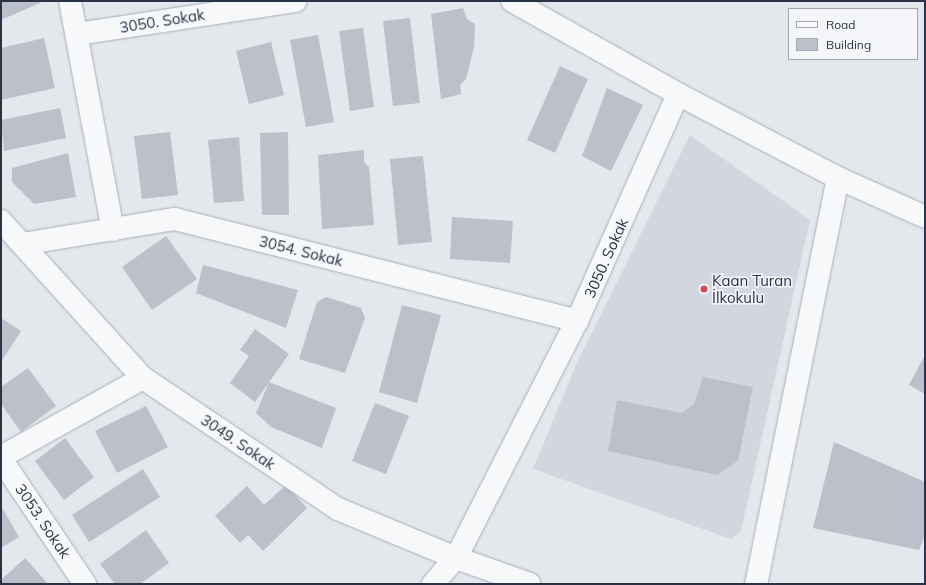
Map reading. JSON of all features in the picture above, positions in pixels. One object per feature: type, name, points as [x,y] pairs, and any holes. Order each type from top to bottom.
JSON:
[{"type":"street","points":[[70,1],[113,230]]},
{"type":"street","name":"3050. Sokak","points":[[76,34],[296,1]]},
{"type":"street","points":[[512,1],[678,94],[838,178],[925,217]]},
{"type":"street","name":"3050. Sokak","points":[[433,584],[456,558],[577,321],[678,94]]},
{"type":"street","points":[[756,584],[838,178]]},
{"type":"street","name":"3054. Sokak","points":[[22,244],[174,219],[577,321]]},
{"type":"street","name":"3049. Sokak","points":[[1,221],[143,378],[338,509],[456,558],[530,584]]},
{"type":"street","points":[[1,458],[143,378]]},
{"type":"street","name":"3053. Sokak","points":[[1,458],[85,584]]},
{"type":"shaded area","name":"Kaan Turan İlkokulu","points":[[690,135],[810,220],[741,531],[731,539],[533,469],[579,358]]},
{"type":"building","points":[[1,1],[42,1],[42,2],[1,20]]},
{"type":"building","points":[[463,8],[467,19],[475,24],[474,47],[466,79],[460,85],[461,94],[441,99],[431,14]]},
{"type":"building","points":[[410,18],[420,103],[393,106],[383,21]]},
{"type":"building","points":[[363,28],[374,107],[350,111],[339,31]]},
{"type":"building","points":[[318,35],[334,122],[306,127],[290,40]]},
{"type":"building","points":[[44,38],[55,88],[1,100],[1,48]]},
{"type":"building","points":[[271,42],[284,95],[249,104],[236,51]]},
{"type":"building","points":[[560,66],[588,79],[555,153],[527,140]]},
{"type":"building","points":[[607,88],[643,105],[611,171],[582,156]]},
{"type":"building","points":[[60,108],[66,138],[4,151],[1,120]]},
{"type":"building","points":[[170,132],[178,195],[142,199],[134,136]]},
{"type":"building","points":[[288,132],[289,215],[262,215],[260,133]]},
{"type":"building","points":[[239,137],[244,201],[214,203],[208,140]]},
{"type":"building","points":[[364,150],[364,162],[369,167],[374,225],[322,229],[318,155]]},
{"type":"building","points":[[68,153],[76,197],[34,204],[12,182],[12,168]]},
{"type":"building","points":[[423,156],[432,242],[398,245],[390,159]]},
{"type":"building","points":[[452,217],[513,221],[510,263],[450,259]]},
{"type":"building","points":[[166,236],[197,279],[152,310],[122,267]]},
{"type":"building","points":[[203,265],[298,290],[286,328],[196,293]]},
{"type":"building","points":[[326,297],[361,308],[365,318],[345,373],[299,359],[317,302]]},
{"type":"building","points":[[402,305],[441,315],[417,403],[379,392]]},
{"type":"building","points":[[1,318],[21,331],[1,362]]},
{"type":"building","points":[[255,329],[289,354],[255,402],[230,383],[249,356],[240,350]]},
{"type":"building","points":[[925,355],[925,394],[909,385]]},
{"type":"building","points":[[28,368],[56,406],[21,432],[1,404],[1,387]]},
{"type":"building","points":[[703,377],[753,387],[738,461],[717,475],[608,451],[617,400],[682,413],[694,404]]},
{"type":"building","points":[[269,382],[336,408],[322,448],[271,427],[256,413]]},
{"type":"building","points":[[375,403],[409,416],[386,474],[352,461]]},
{"type":"building","points":[[146,406],[168,447],[117,473],[95,431]]},
{"type":"building","points":[[65,438],[94,477],[64,500],[35,461]]},
{"type":"building","points":[[834,442],[925,482],[925,535],[919,550],[813,528]]},
{"type":"building","points":[[143,469],[160,497],[89,542],[72,515]]},
{"type":"building","points":[[286,485],[307,508],[263,551],[248,535],[240,543],[215,516],[247,486],[264,505]]},
{"type":"building","points":[[1,506],[19,537],[1,548]]},
{"type":"building","points":[[146,530],[169,563],[140,584],[115,584],[100,564]]},
{"type":"building","points":[[25,558],[48,584],[1,584],[1,580]]},
{"type":"place","name":"Kaan Turan İlkokulu","points":[[704,289]]}]
